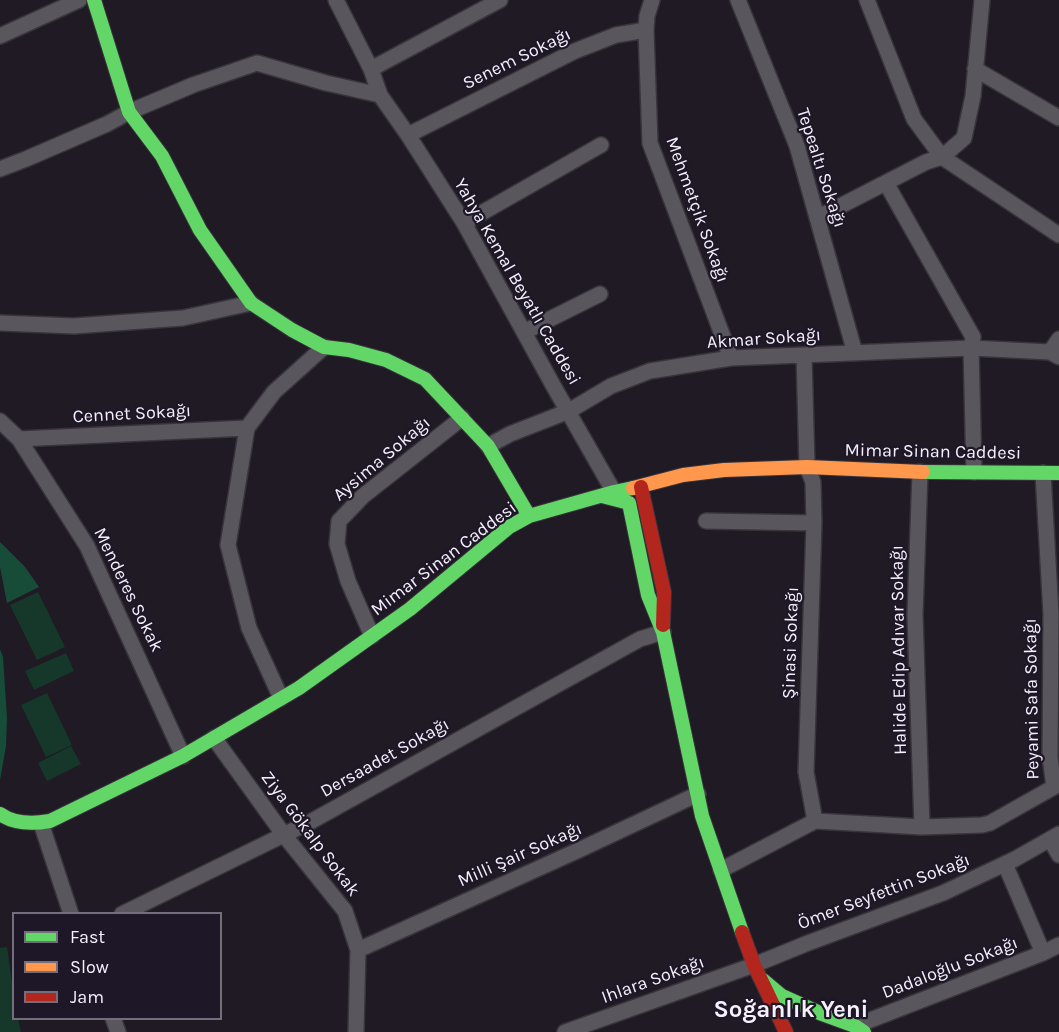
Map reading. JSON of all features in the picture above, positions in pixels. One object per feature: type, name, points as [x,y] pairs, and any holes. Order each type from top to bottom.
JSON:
[{"type":"street","points":[[0,36],[79,0]]},
{"type":"street","points":[[94,0],[129,112],[162,156],[200,230],[251,303],[292,330],[324,347],[349,350],[386,360],[425,379],[488,446],[529,516]]},
{"type":"street","name":"Yahya Kemal Beyatlı Caddesi","points":[[337,0],[371,69],[380,95],[465,223],[569,411],[608,494]]},
{"type":"street","points":[[371,69],[500,0]]},
{"type":"street","name":"Mehmetçik Sokağı","points":[[652,0],[646,30],[650,143],[730,358]]},
{"type":"street","name":"Tepealtı Sokağı","points":[[738,0],[797,146],[855,353]]},
{"type":"street","points":[[867,0],[914,119],[942,157],[1059,235]]},
{"type":"street","points":[[817,218],[926,162],[942,157],[964,138],[974,96],[982,0]]},
{"type":"street","name":"Senem Sokağı","points":[[408,135],[575,51],[616,35],[646,30]]},
{"type":"street","points":[[0,169],[193,85],[256,63],[326,84],[380,95]]},
{"type":"street","points":[[975,69],[1059,118]]},
{"type":"street","points":[[465,223],[601,145]]},
{"type":"street","points":[[886,183],[973,337],[971,348],[974,472]]},
{"type":"street","points":[[524,332],[600,294]]},
{"type":"street","points":[[0,323],[74,326],[183,318],[251,303]]},
{"type":"street","points":[[1054,355],[1059,339]]},
{"type":"street","points":[[281,698],[249,628],[228,545],[247,428],[274,392],[324,347]]},
{"type":"street","name":"Akmar Sokağı","points":[[488,446],[510,434],[569,411],[611,386],[650,371],[730,358],[971,348],[1054,355]]},
{"type":"street","name":"Şinasi Sokağı","points":[[804,355],[807,467],[813,482],[814,523],[806,772],[815,821]]},
{"type":"street","name":"Aysima Sokağı","points":[[372,636],[348,581],[337,544],[339,521],[363,496],[462,418]]},
{"type":"street","name":"Menderes Sokak","points":[[0,421],[19,440],[87,546],[183,756]]},
{"type":"street","name":"Cennet Sokağı","points":[[19,440],[247,428]]},
{"type":"street","name":"Mimar Sinan Caddesi","points":[[2,818],[41,823],[50,821],[183,756],[299,688],[410,609],[509,527],[529,516],[683,475],[724,470],[807,467],[920,472],[1051,473]]},
{"type":"street","name":"Halide Edip Adıvar Sokağı","points":[[920,472],[915,615],[922,827]]},
{"type":"street","name":"Peyami Safa Sokağı","points":[[815,821],[922,827],[982,825],[1057,791],[1050,757],[1055,631],[1051,614],[1051,473]]},
{"type":"street","points":[[641,487],[664,592],[663,632]]},
{"type":"street","points":[[608,494],[629,503],[648,595],[663,632],[702,816],[754,965],[795,1030],[809,1017],[822,1014]]},
{"type":"street","points":[[706,521],[814,523]]},
{"type":"street","name":"Dersaadet Sokağı","points":[[126,912],[310,822],[639,639],[663,632]]},
{"type":"street","name":"Ziya Gökalp Sokak","points":[[214,738],[284,835],[345,911],[358,950],[356,1032]]},
{"type":"street","name":"Milli Şair Sokağı","points":[[358,950],[699,794]]},
{"type":"street","points":[[721,870],[815,821]]},
{"type":"street","points":[[41,823],[70,912]]},
{"type":"street","points":[[1055,836],[1059,855]]},
{"type":"street","name":"Ömer Seyfettin Sokağı","points":[[754,965],[943,893],[1005,864],[1055,836]]},
{"type":"street","points":[[1005,864],[1043,953]]},
{"type":"street","name":"Dadaloğlu Sokağı","points":[[860,1029],[1059,945]]},
{"type":"street","name":"Ihlara Sokağı","points":[[565,1032],[754,965]]},
{"type":"street","points":[[762,980],[782,996],[860,1029]]},
{"type":"green space","points":[[0,542],[25,567],[39,587],[7,603],[0,567]]},
{"type":"green space","points":[[38,592],[65,647],[37,660],[10,605]]},
{"type":"green space","points":[[0,649],[3,657],[7,718],[6,746],[0,780]]},
{"type":"green space","points":[[66,653],[74,671],[34,690],[25,671]]},
{"type":"green space","points":[[47,693],[72,745],[46,757],[21,705]]},
{"type":"green space","points":[[71,746],[81,764],[47,781],[38,763]]},
{"type":"green space","points":[[7,947],[12,982],[12,1020],[18,1020],[21,1032],[0,1032],[0,948]]},
{"type":"traffic: fast","points":[[94,0],[129,112],[162,156],[200,230],[251,303],[292,330],[324,347],[349,350],[386,360],[425,379],[488,446],[529,516]]},
{"type":"traffic: fast","points":[[923,472],[1059,473]]},
{"type":"traffic: fast","points":[[0,814],[11,820],[24,822],[50,821],[183,756],[299,688],[410,609],[509,527],[529,516],[633,488]]},
{"type":"traffic: fast","points":[[602,496],[629,503],[648,595],[663,632],[702,816],[742,932]]},
{"type":"traffic: fast","points":[[763,980],[782,996],[855,1026],[864,1032]]},
{"type":"traffic: slow","points":[[633,488],[683,475],[724,470],[807,467],[923,472]]},
{"type":"traffic: jam","points":[[641,487],[664,592],[663,625]]},
{"type":"traffic: jam","points":[[742,932],[754,965],[786,1032]]},
{"type":"district","name":"Soğanlık Yeni","points":[[791,1010]]}]
